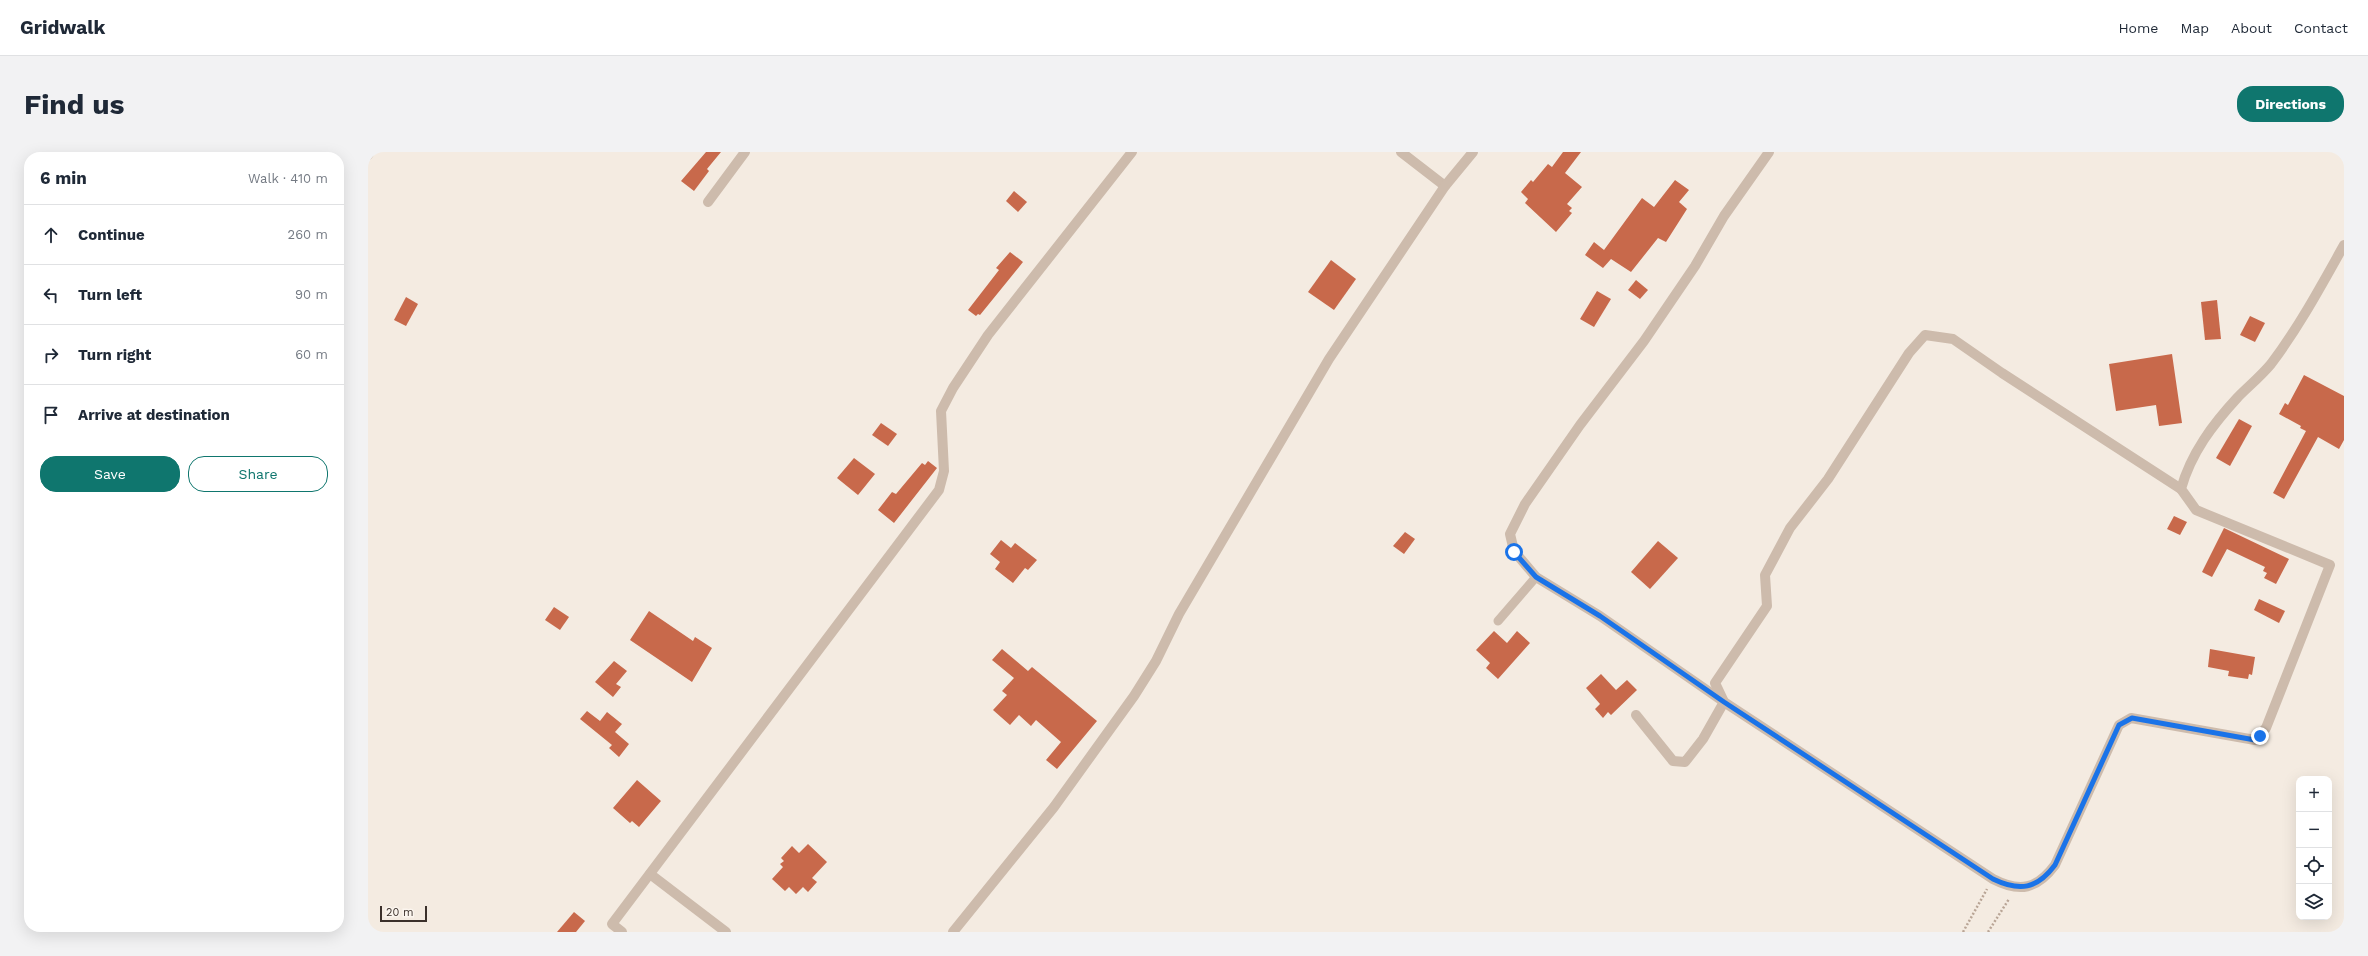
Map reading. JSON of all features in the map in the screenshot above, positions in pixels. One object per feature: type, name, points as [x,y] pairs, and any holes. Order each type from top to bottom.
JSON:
[{"type":"street","points":[[708,202],[745,152]]},
{"type":"street","points":[[622,932],[612,924],[939,490],[944,471],[941,411],[953,388],[988,335],[1132,152]]},
{"type":"street","points":[[1401,152],[1445,186]]},
{"type":"street","points":[[953,932],[1054,807],[1134,696],[1156,661],[1179,614],[1329,359],[1445,186],[1473,152]]},
{"type":"street","points":[[1724,702],[1715,683],[1767,606],[1765,575],[1790,528],[1828,479],[1909,353],[1924,336],[1953,339],[2002,373],[2181,489],[2196,510],[2330,565],[2266,728],[2255,740],[2132,718],[2125,720],[2119,725],[2055,865],[2046,877],[2026,887],[2016,888],[1993,879],[1724,702],[1600,616],[1536,577],[1514,552],[1510,534],[1525,504],[1580,425],[1644,341],[1695,266],[1724,216],[1769,152]]},
{"type":"street","points":[[2181,489],[2185,473],[2199,446],[2234,402],[2270,365],[2314,299],[2344,245]]},
{"type":"street","points":[[1636,715],[1673,761],[1685,762],[1703,739],[1724,702]]},
{"type":"street","points":[[650,874],[726,932]]},
{"type":"lane","points":[[1498,621],[1536,577]]},
{"type":"path","points":[[1963,932],[1993,879]]},
{"type":"path","points":[[1988,932],[2016,888]]},
{"type":"building","points":[[706,152],[721,152],[707,169],[709,171],[694,191],[681,181]]},
{"type":"building","points":[[1563,152],[1581,152],[1565,173],[1582,187],[1567,204],[1572,208],[1569,211],[1572,213],[1556,232],[1525,203],[1528,199],[1521,192],[1531,180],[1533,182],[1548,164],[1552,167]]},
{"type":"building","points":[[1675,180],[1689,190],[1679,202],[1687,209],[1666,242],[1658,238],[1631,272],[1611,259],[1603,268],[1585,255],[1594,242],[1604,250],[1642,198],[1654,207]]},
{"type":"building","points":[[1014,191],[1027,202],[1018,212],[1006,201]]},
{"type":"building","points":[[1010,252],[1023,262],[980,315],[978,314],[976,316],[968,310],[999,270],[996,268]]},
{"type":"building","points":[[1331,260],[1356,279],[1334,310],[1308,292]]},
{"type":"building","points":[[1636,280],[1648,290],[1640,299],[1628,290]]},
{"type":"building","points":[[1597,291],[1611,299],[1594,327],[1580,319]]},
{"type":"building","points":[[406,297],[418,304],[406,326],[394,320]]},
{"type":"building","points":[[2217,300],[2221,339],[2205,340],[2201,302]]},
{"type":"building","points":[[2250,316],[2265,323],[2255,342],[2240,335]]},
{"type":"building","points":[[2172,354],[2182,423],[2159,426],[2156,405],[2116,411],[2109,364]]},
{"type":"building","points":[[2304,375],[2344,396],[2344,440],[2339,449],[2318,437],[2284,499],[2273,493],[2306,431],[2300,428],[2301,426],[2279,414],[2285,403],[2288,405]]},
{"type":"building","points":[[2239,419],[2252,426],[2230,466],[2216,458]]},
{"type":"building","points":[[881,423],[897,434],[888,446],[872,435]]},
{"type":"building","points":[[854,458],[875,474],[858,495],[837,478]]},
{"type":"building","points":[[928,461],[937,468],[894,523],[878,510],[892,492],[896,494],[922,463],[925,465]]},
{"type":"building","points":[[2174,516],[2187,522],[2180,535],[2167,529]]},
{"type":"building","points":[[2224,528],[2289,559],[2276,584],[2264,578],[2267,573],[2263,571],[2265,567],[2227,549],[2212,577],[2202,572]]},
{"type":"building","points":[[1405,532],[1415,539],[1404,554],[1393,546]]},
{"type":"building","points":[[1001,540],[1011,548],[1015,543],[1037,560],[1028,570],[1025,568],[1013,583],[995,569],[1000,562],[990,554]]},
{"type":"building","points":[[1658,541],[1678,558],[1650,589],[1631,572]]},
{"type":"building","points":[[2259,599],[2285,611],[2279,623],[2254,610]]},
{"type":"building","points":[[554,607],[569,617],[560,630],[545,620]]},
{"type":"building","points":[[649,611],[693,641],[695,637],[712,648],[692,682],[630,640]]},
{"type":"building","points":[[1494,631],[1507,643],[1517,631],[1530,643],[1498,679],[1486,668],[1490,663],[1476,650]]},
{"type":"building","points":[[1002,649],[1028,671],[1032,667],[1097,721],[1057,769],[1046,760],[1061,742],[1036,720],[1031,726],[1019,715],[1010,725],[993,710],[1007,695],[1002,691],[1014,678],[992,660]]},
{"type":"building","points":[[2210,649],[2255,657],[2252,675],[2249,674],[2248,679],[2228,676],[2229,671],[2208,667]]},
{"type":"building","points":[[614,661],[627,671],[616,684],[621,687],[613,697],[595,682]]},
{"type":"building","points":[[1601,674],[1616,690],[1627,680],[1637,690],[1611,715],[1608,712],[1603,718],[1595,709],[1600,704],[1586,688]]},
{"type":"building","points":[[587,711],[600,721],[607,712],[622,724],[615,732],[629,744],[619,757],[609,748],[612,745],[580,719]]},
{"type":"building","points":[[637,780],[661,801],[639,827],[632,821],[630,823],[613,808]]},
{"type":"building","points":[[808,844],[827,862],[812,878],[817,882],[808,892],[803,887],[796,894],[789,887],[785,891],[772,879],[783,867],[780,864],[784,861],[781,858],[792,846],[799,853]]},
{"type":"building","points":[[574,912],[585,921],[576,932],[557,932]]},
{"type":"route","points":[[1514,552],[1536,577],[1600,616],[1724,702],[1993,879],[2006,886],[2016,888],[2026,887],[2046,877],[2055,865],[2119,725],[2125,720],[2132,718],[2255,740],[2260,736]]}]
